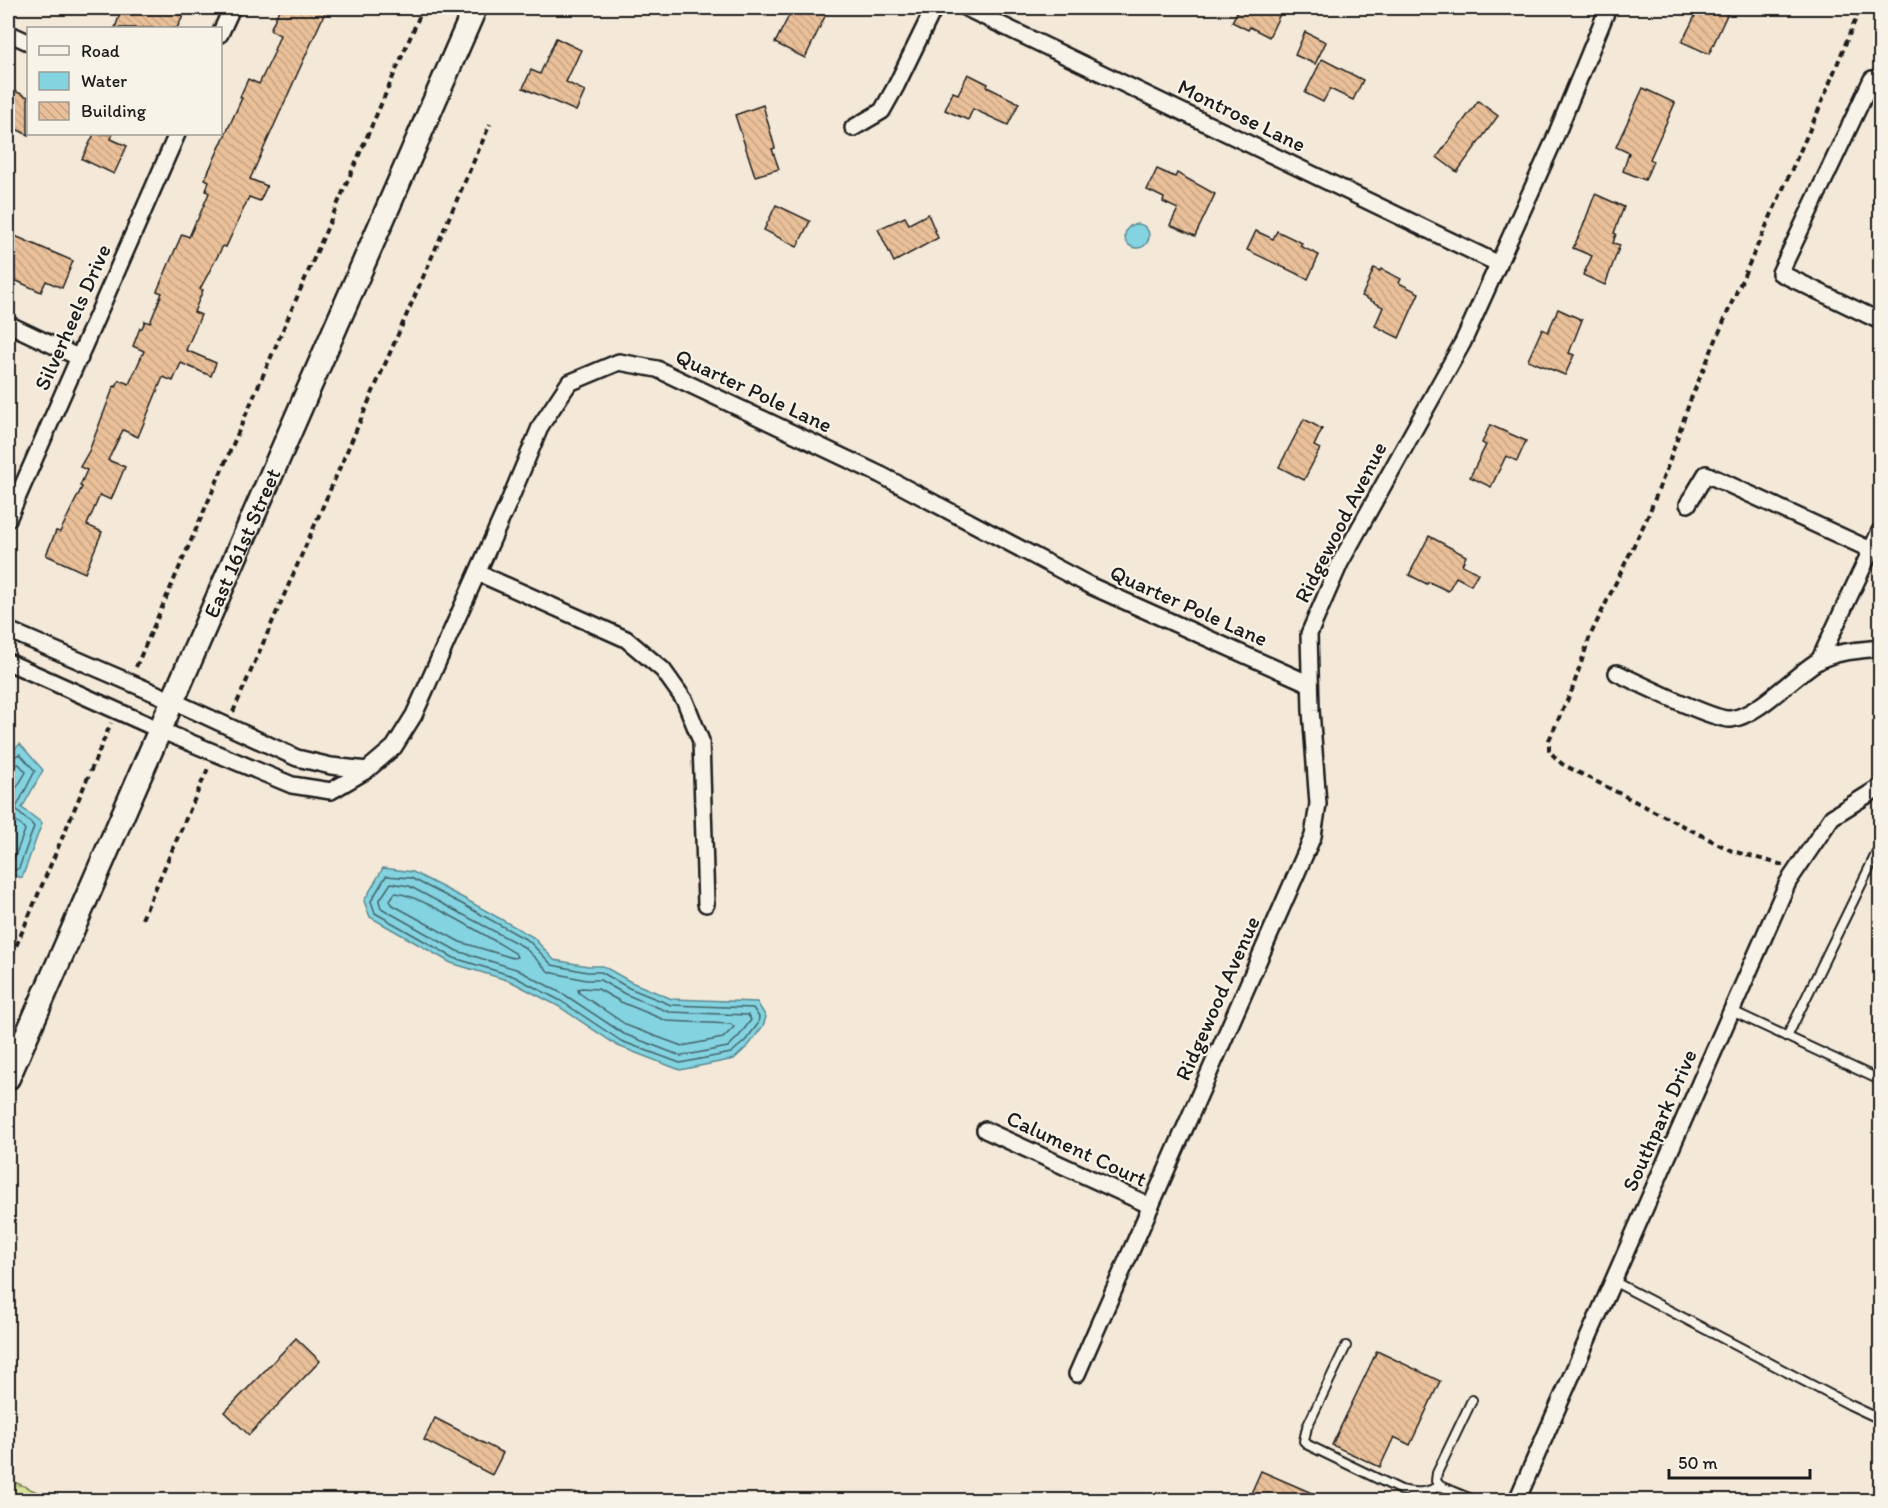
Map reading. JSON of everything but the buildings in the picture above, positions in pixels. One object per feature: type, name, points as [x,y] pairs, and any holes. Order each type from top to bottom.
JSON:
[{"type":"street","points":[[222,30],[232,8]]},
{"type":"street","name":"East 161st Street","points":[[8,1078],[475,8]]},
{"type":"street","points":[[853,128],[882,111],[934,8]]},
{"type":"street","name":"Montrose Lane","points":[[966,8],[1499,264]]},
{"type":"street","name":"Ridgewood Avenue","points":[[1077,1374],[1313,836],[1318,804],[1309,634],[1326,592],[1362,521],[1463,342],[1552,145],[1608,8]]},
{"type":"street","points":[[8,33],[27,42]]},
{"type":"street","points":[[1881,83],[1872,79],[1780,273],[1881,321]]},
{"type":"street","name":"Silverheels Drive","points":[[8,519],[177,135]]},
{"type":"street","points":[[8,324],[80,358]]},
{"type":"street","name":"Quarter Pole Lane","points":[[8,662],[160,730],[292,785],[331,791],[368,770],[394,747],[414,715],[541,424],[569,383],[619,362],[657,369],[881,475],[1091,586],[1310,684]]},
{"type":"street","points":[[1688,504],[1706,474],[1872,550]]},
{"type":"street","points":[[1819,661],[1881,531]]},
{"type":"street","points":[[477,573],[626,639],[663,670],[685,701],[701,741],[706,904]]},
{"type":"street","points":[[8,630],[173,701],[297,758],[332,766],[368,770]]},
{"type":"street","points":[[1617,673],[1708,713],[1730,720],[1747,714],[1819,661],[1852,650],[1881,648]]},
{"type":"street","name":"Southpark Drive","points":[[1517,1500],[1788,882],[1832,817],[1881,787]]},
{"type":"street","name":"Calument Court","points":[[985,1130],[1150,1206]]},
{"type":"lane","points":[[1787,1037],[1881,846]]},
{"type":"lane","points":[[1732,1011],[1881,1080]]},
{"type":"lane","points":[[1613,1281],[1881,1419]]},
{"type":"lane","points":[[1346,1346],[1307,1427],[1304,1441],[1401,1490],[1414,1494],[1440,1486]]},
{"type":"lane","points":[[1472,1400],[1437,1473],[1436,1481],[1440,1486],[1474,1500]]},
{"type":"path","points":[[130,683],[423,8]]},
{"type":"path","points":[[227,726],[490,123]]},
{"type":"path","points":[[8,965],[117,710]]},
{"type":"path","points":[[142,919],[215,753]]},
{"type":"green space","points":[[8,1479],[55,1500],[8,1500]]},
{"type":"water","points":[[1137,224],[1142,225],[1148,231],[1148,241],[1142,247],[1137,248],[1132,247],[1126,241],[1125,236],[1126,231],[1132,225]]},
{"type":"water","points":[[20,744],[43,770],[22,808],[42,823],[22,878],[8,873],[8,755]]},
{"type":"water","points":[[383,868],[413,872],[465,899],[533,937],[554,960],[588,966],[603,966],[631,982],[672,999],[757,1002],[766,1017],[763,1026],[749,1045],[734,1059],[680,1070],[618,1046],[558,1006],[510,981],[451,963],[370,917],[364,901]]}]
